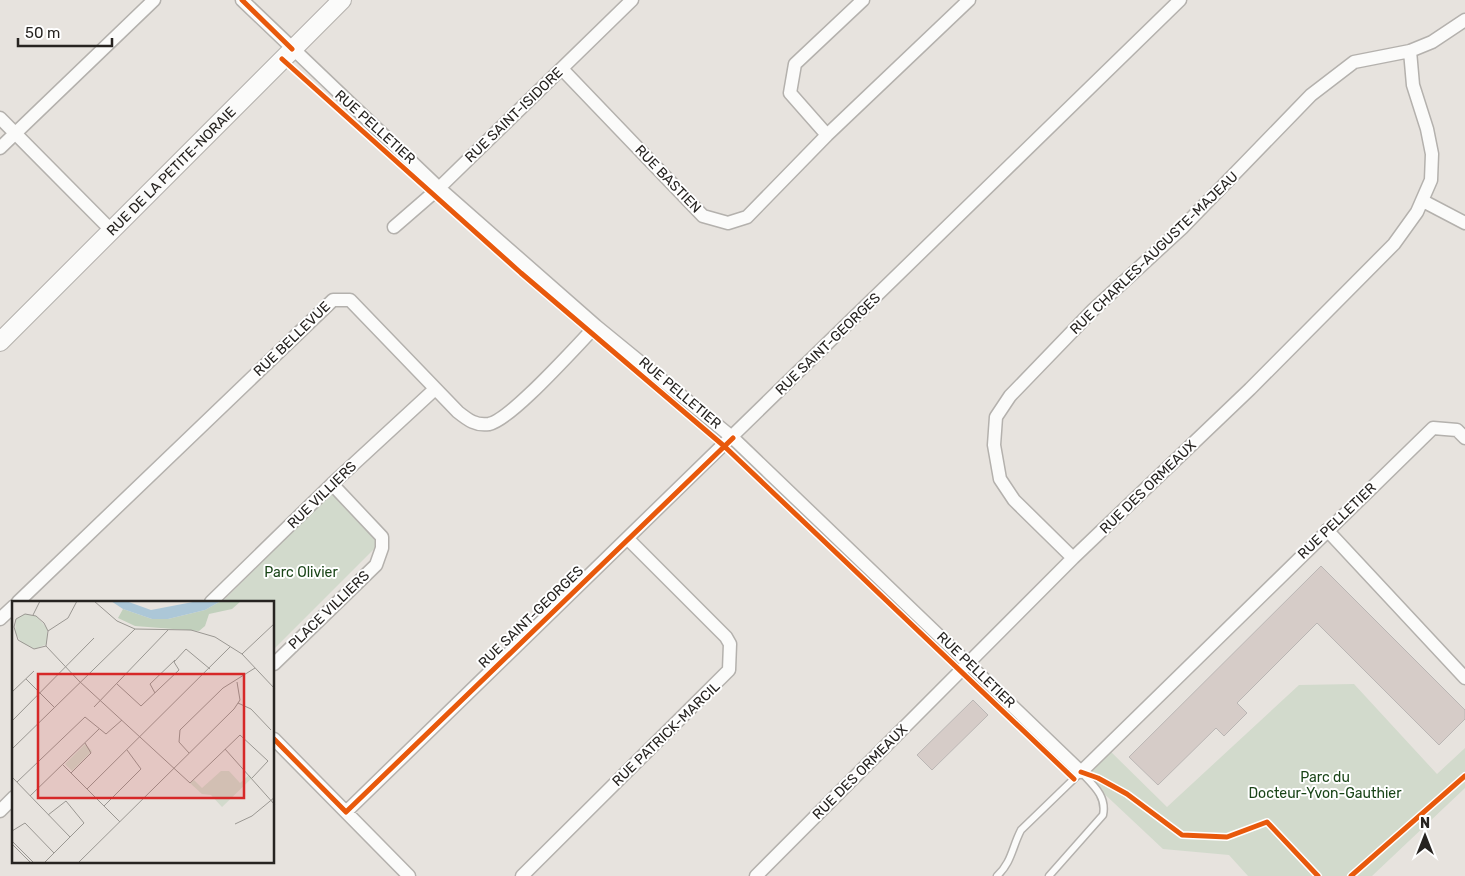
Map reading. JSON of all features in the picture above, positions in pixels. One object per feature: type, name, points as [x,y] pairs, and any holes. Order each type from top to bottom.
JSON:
[{"type":"street","points":[[0,148],[154,0]]},
{"type":"street","name":"RUE PELLETIER","points":[[242,0],[439,188],[596,326],[732,438],[968,666],[1081,772],[1326,530],[1433,428],[1457,430],[1465,438]]},
{"type":"street","name":"RUE DE LA PETITE-NORAIE","points":[[0,342],[342,0]]},
{"type":"street","name":"RUE SAINT-ISIDORE","points":[[394,227],[439,188],[632,0]]},
{"type":"street","points":[[827,135],[790,93],[795,64],[863,0]]},
{"type":"street","name":"RUE BASTIEN","points":[[562,69],[703,216],[728,224],[747,217],[827,135],[969,0]]},
{"type":"street","name":"RUE SAINT-GEORGES","points":[[346,812],[1180,0]]},
{"type":"street","name":"RUE CHARLES-AUGUSTE-MAJEAU","points":[[1073,558],[1014,500],[1000,479],[994,445],[996,417],[1010,396],[1093,310],[1182,228],[1311,95],[1354,62],[1410,51],[1432,42],[1465,20]]},
{"type":"street","name":"RUE DES ORMEAUX","points":[[756,876],[968,666],[1073,558],[1250,389],[1394,244],[1417,212],[1431,180],[1432,154],[1427,129],[1413,85],[1410,51]]},
{"type":"street","points":[[0,118],[111,230]]},
{"type":"street","points":[[1423,201],[1465,224]]},
{"type":"street","name":"RUE BELLEVUE","points":[[19,601],[333,300],[350,300],[435,389],[470,421],[479,424],[490,424],[512,410],[596,326]]},
{"type":"street","name":"RUE VILLIERS","points":[[212,601],[332,484],[435,389]]},
{"type":"street","name":"PLACE VILLIERS","points":[[275,663],[376,565],[382,548],[382,537],[332,484]]},
{"type":"street","points":[[1326,530],[1465,678]]},
{"type":"street","name":"RUE PATRICK-MARCIL","points":[[522,876],[729,670],[730,644],[726,637],[628,539]]},
{"type":"street","points":[[0,620],[12,608]]},
{"type":"street","points":[[275,740],[409,876]]},
{"type":"street","points":[[0,811],[12,799]]},
{"type":"lane","points":[[997,876],[1012,856],[1015,840],[1021,830],[1081,772],[1100,792],[1105,804],[1103,815],[1049,876]]},
{"type":"green space","name":"Parc Olivier","points":[[331,493],[381,542],[275,648],[275,601],[223,601]]},
{"type":"green space","name":"Parc du Docteur-Yvon-Gauthier","points":[[1354,684],[1437,774],[1465,748],[1465,788],[1372,876],[1248,876],[1229,855],[1163,849],[1081,772],[1106,747],[1167,807],[1299,685]]},
{"type":"building","points":[[1321,566],[1465,710],[1465,719],[1439,745],[1317,623],[1237,703],[1247,713],[1224,736],[1216,728],[1158,785],[1129,757]]},
{"type":"building","points":[[973,700],[988,715],[932,770],[917,755]]},
{"type":"cycle path","points":[[242,0],[292,49]]},
{"type":"cycle path","points":[[282,59],[521,273],[724,446],[1074,779]]},
{"type":"cycle path","points":[[275,740],[346,812],[733,438]]},
{"type":"cycle path","points":[[1081,772],[1098,778],[1127,794],[1182,835],[1227,837],[1267,822],[1318,876]]},
{"type":"cycle path","points":[[1351,876],[1465,776]]}]
